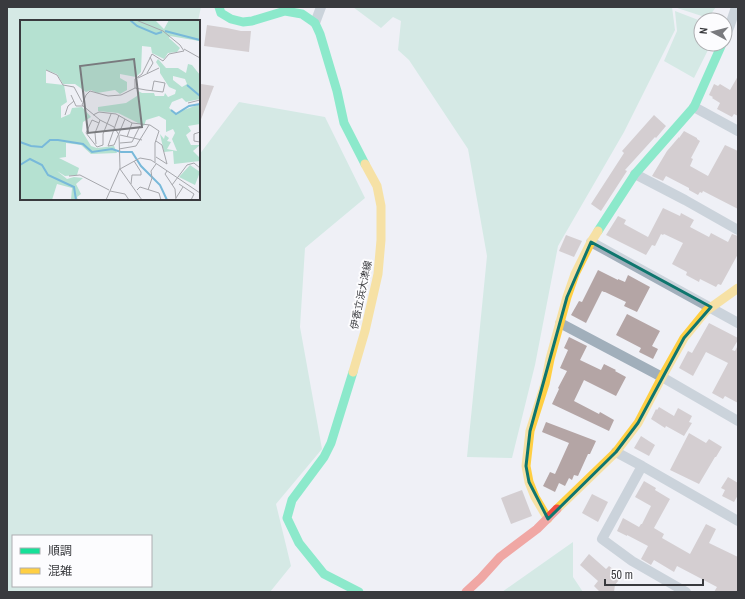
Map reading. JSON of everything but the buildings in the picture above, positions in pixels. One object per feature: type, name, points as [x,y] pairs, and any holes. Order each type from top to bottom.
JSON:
[{"type":"main road","points":[[219,7],[221,13],[231,19],[243,22],[285,12],[302,14],[315,23]]},
{"type":"main road","name":"伊香立浜大津線","points":[[315,23],[320,34],[337,92],[344,123],[377,186],[382,240],[378,274],[364,331],[331,443],[324,457],[292,500],[287,518],[299,543],[324,574],[359,592]]},
{"type":"main road","points":[[548,518],[535,497],[529,482],[526,466],[530,432],[545,384],[550,359],[567,297],[575,274],[591,242],[635,174],[694,107],[718,52]]},
{"type":"main road","points":[[466,592],[481,578],[500,556],[537,529],[616,452],[638,423],[684,338],[706,311],[738,288]]},
{"type":"street","points":[[315,23],[321,7]]},
{"type":"street","points":[[734,28],[736,7]]},
{"type":"street","points":[[694,107],[738,130]]},
{"type":"street","points":[[635,174],[738,230]]},
{"type":"street","points":[[591,242],[738,323]]},
{"type":"street","points":[[560,323],[662,377],[738,421]]},
{"type":"street","points":[[616,452],[738,521]]},
{"type":"street","points":[[642,466],[602,539],[632,561],[686,592]]},
{"type":"highlighted area","points":[[591,242],[711,307],[684,338],[638,423],[616,452],[548,519],[529,482],[526,466],[530,431],[567,297]]},
{"type":"green space","points":[[7,7],[201,7],[198,20],[20,20],[20,200],[200,200],[200,154],[239,102],[325,117],[365,198],[305,248],[300,327],[322,449],[276,504],[291,566],[270,592],[7,592]]},
{"type":"green space","points":[[353,7],[672,7],[675,30],[624,132],[558,246],[535,365],[512,458],[467,457],[487,256],[468,149],[409,60],[398,50],[401,21],[393,17],[381,28]]},
{"type":"green space","points":[[674,7],[716,7],[712,12],[693,13]]},
{"type":"green space","points":[[675,11],[693,18],[693,52],[707,52],[694,78],[664,61],[677,31]]},
{"type":"green space","points":[[573,542],[573,577],[583,592],[502,592]]},
{"type":"traffic: fast","points":[[219,7],[221,13],[231,19],[243,22],[252,21],[285,11],[302,14],[315,23],[320,34],[337,91],[344,123],[365,164]]},
{"type":"traffic: fast","points":[[598,231],[635,174],[694,107],[718,52]]},
{"type":"traffic: fast","points":[[353,372],[331,443],[324,457],[292,500],[287,518],[299,543],[324,574],[359,592]]},
{"type":"traffic: slow","points":[[353,372],[365,331],[378,274],[381,240],[381,206],[377,186],[365,164]]},
{"type":"traffic: slow","points":[[548,519],[535,497],[529,482],[526,466],[530,431],[545,384],[550,359],[567,297],[575,274],[598,231]]},
{"type":"traffic: slow","points":[[557,509],[616,452],[638,423],[684,338],[706,311],[738,288]]},
{"type":"traffic: jam","points":[[466,592],[500,557],[537,529],[557,509]]}]
